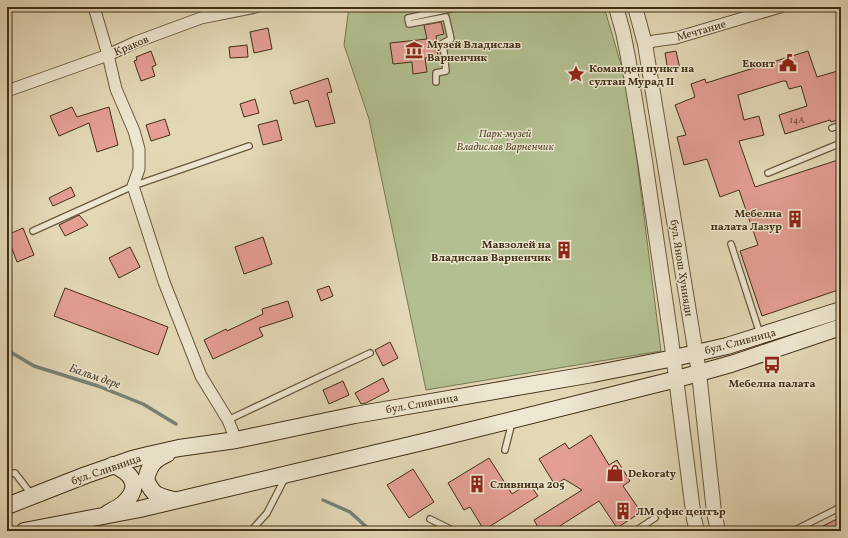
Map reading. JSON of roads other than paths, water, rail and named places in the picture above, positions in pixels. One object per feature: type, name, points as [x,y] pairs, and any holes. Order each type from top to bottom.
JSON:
[{"type":"main road","name":"бул. Сливница","points":[[7,506],[113,465],[142,456],[179,448],[236,440],[356,415],[593,374],[674,358],[726,346],[841,310]]},
{"type":"main road","name":"бул. Сливница","points":[[24,531],[140,509],[677,379],[731,364],[841,326]]},
{"type":"main road","points":[[174,500],[158,496],[151,489],[146,480],[150,466],[160,457],[179,448]]},
{"type":"main road","points":[[102,516],[124,504],[132,494],[134,486],[130,474],[113,465]]},
{"type":"street","points":[[94,7],[116,88],[134,131],[139,149],[139,169],[133,186],[164,282],[201,376],[228,420],[236,440]]},
{"type":"street","name":"Краков","points":[[7,92],[108,55],[136,42],[201,18],[256,7]]},
{"type":"street","name":"бул. Янош Хунияди","points":[[616,7],[624,38],[640,131],[677,379],[694,519],[697,531]]},
{"type":"street","name":"бул. Янош Хунияди","points":[[635,7],[645,44],[696,352],[714,512],[718,531]]},
{"type":"street","name":"Мечтание","points":[[645,44],[676,38],[780,7]]},
{"type":"lane","points":[[436,82],[436,73],[446,71],[443,43],[451,39],[446,17],[409,24],[408,18],[459,7]]},
{"type":"lane","points":[[832,128],[841,126]]},
{"type":"lane","points":[[768,174],[841,143]]},
{"type":"lane","points":[[33,231],[133,186],[249,146]]},
{"type":"lane","points":[[731,244],[760,336]]},
{"type":"lane","points":[[228,420],[370,353]]},
{"type":"lane","points":[[505,450],[512,420]]},
{"type":"lane","points":[[7,474],[15,473],[34,496]]},
{"type":"lane","points":[[251,531],[267,513],[287,474]]},
{"type":"lane","points":[[793,531],[841,507]]},
{"type":"lane","points":[[635,531],[655,518]]},
{"type":"lane","points":[[430,519],[454,531]]},
{"type":"waterway","name":"Балъм дере","points":[[7,350],[34,366],[98,386],[143,404],[176,424]]},
{"type":"waterway","name":"Балъм дере","points":[[323,500],[350,512],[371,531]]},
{"type":"place","name":"Музей Владислав Варненчик","points":[[414,50]]},
{"type":"place","name":"Еконт","points":[[788,63]]},
{"type":"place","name":"Команден пункт на султан Мурад II","points":[[576,74]]},
{"type":"place","name":"Мебелна палата Лазур","points":[[795,219]]},
{"type":"place","name":"Мавзолей на Владислав Варненчик","points":[[564,250]]},
{"type":"place","name":"Мебелна палата","points":[[772,365]]},
{"type":"place","name":"Dekoraty","points":[[615,473]]},
{"type":"place","name":"Сливница 205","points":[[477,484]]},
{"type":"place","name":"ЛМ офис център","points":[[623,511]]},
{"type":"park label","name":"Парк-музей Владислав Варненчик","points":[[505,139]]}]
